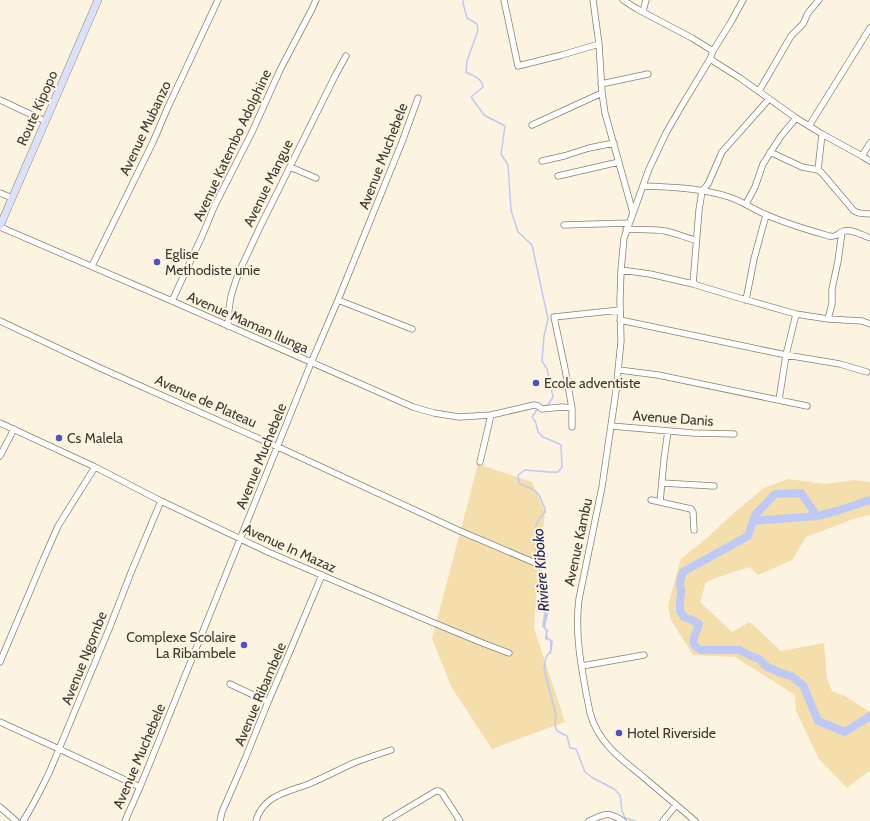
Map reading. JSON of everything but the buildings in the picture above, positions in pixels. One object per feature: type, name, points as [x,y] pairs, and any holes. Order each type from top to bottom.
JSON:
[{"type":"main road","name":"Route Kipopo","points":[[0,226],[98,0]]},
{"type":"street","name":"Avenue Mubanzo","points":[[92,266],[218,0]]},
{"type":"street","name":"Avenue Katembo Adolphine","points":[[172,301],[217,201],[252,132],[284,61],[316,0]]},
{"type":"street","points":[[504,0],[518,66],[599,44]]},
{"type":"street","points":[[593,0],[599,44],[604,113],[633,213]]},
{"type":"street","points":[[623,0],[713,51]]},
{"type":"street","points":[[643,12],[646,0]]},
{"type":"street","name":"Avenue Kambu","points":[[695,821],[614,753],[599,735],[590,713],[577,626],[579,599],[602,488],[619,370],[621,342],[621,270],[623,246],[627,226],[648,169],[666,133],[743,0]]},
{"type":"street","points":[[759,91],[792,36],[803,24],[808,13],[819,0]]},
{"type":"street","points":[[809,126],[870,28]]},
{"type":"street","name":"Avenue Mangue","points":[[228,326],[229,309],[236,280],[253,241],[346,56]]},
{"type":"street","points":[[710,59],[759,91],[796,118],[870,162]]},
{"type":"street","points":[[601,84],[648,74]]},
{"type":"street","points":[[532,125],[602,93]]},
{"type":"street","name":"Avenue Muchebele","points":[[125,821],[338,300],[402,142],[418,98]]},
{"type":"street","points":[[693,284],[696,240],[702,191],[708,184],[722,152],[769,99]]},
{"type":"street","points":[[0,100],[45,121]]},
{"type":"street","points":[[746,204],[763,164],[781,136],[796,118]]},
{"type":"street","points":[[818,170],[822,134]]},
{"type":"street","points":[[862,156],[870,143]]},
{"type":"street","points":[[542,161],[588,148],[614,144]]},
{"type":"street","points":[[770,152],[802,167],[818,170],[825,176],[854,211],[870,214]]},
{"type":"street","points":[[558,176],[619,162]]},
{"type":"street","points":[[290,167],[316,178]]},
{"type":"street","points":[[643,186],[682,188],[731,197],[766,215],[829,236],[834,237],[842,232],[851,231],[870,238]]},
{"type":"street","points":[[0,192],[12,198]]},
{"type":"street","points":[[628,196],[640,194]]},
{"type":"street","points":[[746,300],[754,259],[766,215]]},
{"type":"street","points":[[564,225],[627,226],[667,231],[696,240]]},
{"type":"street","name":"Avenue Maman Ilunga","points":[[0,226],[413,407],[453,417],[491,415],[534,405],[540,408],[548,409],[562,407],[572,408]]},
{"type":"street","points":[[828,319],[832,304],[832,289],[842,232]]},
{"type":"street","points":[[621,270],[650,274],[693,284],[729,296],[796,314],[870,324]]},
{"type":"street","points":[[338,300],[412,329]]},
{"type":"street","points":[[572,427],[572,408],[554,317],[620,310]]},
{"type":"street","points":[[779,400],[786,355],[796,314]]},
{"type":"street","points":[[620,320],[786,355],[840,364],[867,372]]},
{"type":"street","name":"Avenue de Plateau","points":[[0,321],[100,368],[278,447],[460,531],[533,562]]},
{"type":"street","points":[[619,370],[658,375],[807,406]]},
{"type":"street","points":[[480,462],[491,415]]},
{"type":"street","name":"Avenue In Mazaz","points":[[0,423],[95,467],[161,501],[241,539],[426,620],[510,653]]},
{"type":"street","name":"Avenue Danis","points":[[611,426],[693,433],[734,434]]},
{"type":"street","points":[[0,456],[14,429]]},
{"type":"street","points":[[660,502],[668,431]]},
{"type":"street","points":[[0,662],[58,526],[95,467]]},
{"type":"street","points":[[662,483],[714,486]]},
{"type":"street","points":[[651,500],[691,509],[693,512],[694,530]]},
{"type":"street","name":"Avenue Ngombe","points":[[23,821],[40,792],[59,749],[161,501]]},
{"type":"street","name":"Avenue Ribambele","points":[[220,821],[222,812],[322,575]]},
{"type":"street","points":[[582,666],[644,655]]},
{"type":"street","points":[[230,684],[268,702]]},
{"type":"street","points":[[0,722],[140,787]]},
{"type":"street","points":[[256,821],[259,812],[273,798],[309,784],[355,762],[391,750]]},
{"type":"street","points":[[386,821],[439,790],[460,821]]},
{"type":"street","points":[[663,821],[676,805]]},
{"type":"street","points":[[0,807],[16,821]]},
{"type":"street","points":[[589,821],[609,814],[622,821]]},
{"type":"shaded area","points":[[478,464],[532,482],[545,512],[538,573],[534,628],[565,722],[492,749],[452,688],[432,639]]},
{"type":"shaded area","points":[[788,479],[825,484],[854,480],[870,482],[870,515],[853,519],[806,537],[792,560],[758,575],[750,567],[706,582],[700,602],[732,632],[750,622],[781,651],[824,643],[827,678],[832,691],[845,696],[870,712],[870,770],[847,788],[819,759],[796,711],[795,695],[735,657],[693,655],[671,620],[668,605],[681,559],[764,488]]},
{"type":"water","points":[[534,530],[543,577],[542,582],[545,608],[548,614],[545,627],[549,631],[547,633],[548,638],[553,641],[551,655],[550,641],[545,639],[546,631],[542,626],[544,614],[541,605],[541,584],[537,556],[535,555]]},
{"type":"waterway","name":"Rivière Kiboko","points":[[463,0],[467,18],[477,24],[478,30],[467,61],[466,72],[479,79],[483,87],[471,97],[484,115],[505,126],[501,154],[508,165],[511,210],[518,232],[532,245],[548,319],[544,336],[542,361],[547,369],[553,397],[548,405],[545,406]]},
{"type":"waterway","name":"Rivière Kiboko","points":[[535,531],[538,521],[545,512],[545,508],[538,493],[519,483],[518,475],[525,470],[558,472],[562,467],[561,445],[543,437],[538,432],[536,423],[532,417],[539,408]]},
{"type":"waterway","points":[[870,500],[817,516],[801,493],[775,494],[755,515],[748,536],[683,572],[680,584],[680,611],[684,617],[699,624],[693,642],[694,645],[701,650],[739,650],[759,659],[767,667],[791,676],[803,685],[818,721],[845,732],[870,716]]},
{"type":"waterway","points":[[753,521],[817,516]]},
{"type":"waterway","name":"Rivière Kiboko","points":[[551,651],[546,657],[544,669],[556,715],[555,725],[557,731],[567,736],[570,748],[576,749],[585,772],[614,789],[620,795],[622,811],[625,818],[635,821]]},
{"type":"place","name":"Eglise Methodiste unie","points":[[157,262]]},
{"type":"place","name":"Ecole adventiste","points":[[536,383]]},
{"type":"place","name":"Cs Malela","points":[[59,438]]},
{"type":"place","name":"Complexe Scolaire La Ribambele","points":[[244,645]]},
{"type":"place","name":"Hotel Riverside","points":[[619,733]]}]
